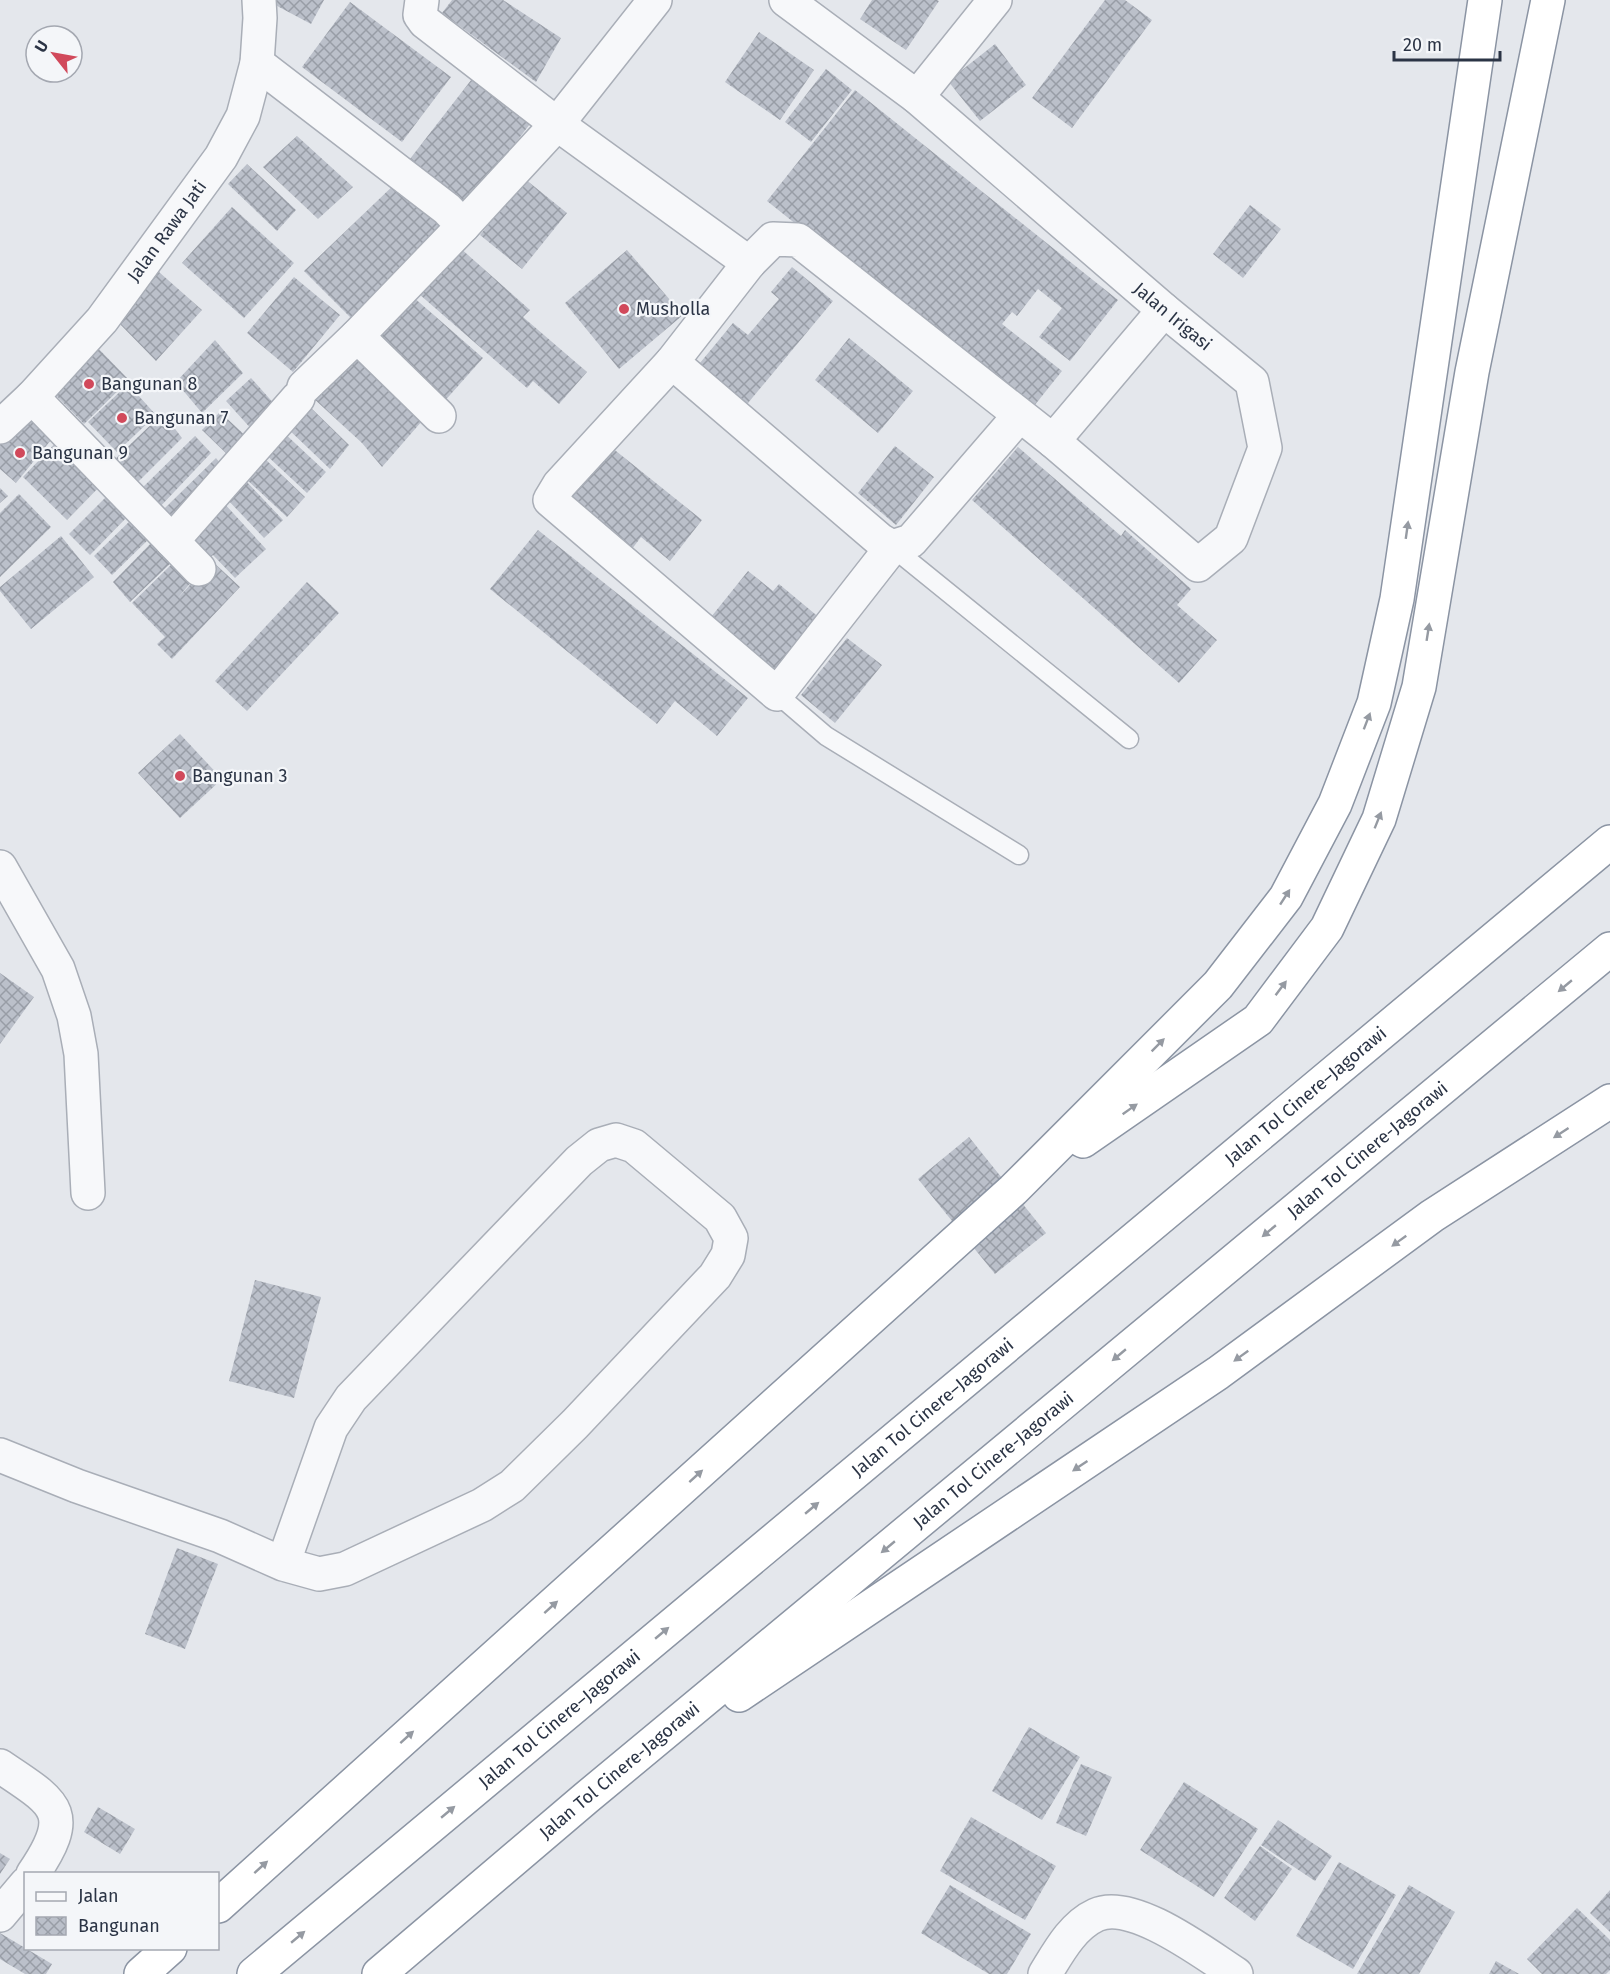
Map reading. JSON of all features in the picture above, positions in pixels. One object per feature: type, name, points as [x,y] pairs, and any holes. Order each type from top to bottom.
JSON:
[{"type":"highway","points":[[219,1905],[1013,1190],[1218,985],[1286,897],[1335,804],[1374,703],[1397,598],[1485,0]]},
{"type":"highway","points":[[1013,1190],[1258,1020],[1327,928],[1379,819],[1419,687],[1472,372],[1548,0]]},
{"type":"highway","name":"Jalan Tol Cinere–Jagorawi","points":[[254,1974],[1610,842]]},
{"type":"highway","name":"Jalan Tol Cinere-Jagorawi","points":[[379,1974],[586,1798],[1610,948]]},
{"type":"highway","points":[[586,1798],[1218,1373],[1432,1216],[1610,1101]]},
{"type":"highway","points":[[141,1974],[168,1950]]},
{"type":"street","name":"Jalan Rawa Jati","points":[[0,427],[32,397],[102,320],[221,157],[243,116],[257,63],[259,0]]},
{"type":"street","points":[[422,0],[420,15],[425,22],[557,124],[749,263]]},
{"type":"street","points":[[172,541],[301,393],[463,226],[557,124],[655,0]]},
{"type":"street","name":"Jalan Irigasi","points":[[786,0],[917,97],[1164,310],[1252,382],[1265,448],[1231,538],[1198,565],[1053,441]]},
{"type":"street","points":[[917,97],[995,0]]},
{"type":"street","points":[[257,63],[447,209],[463,226]]},
{"type":"street","points":[[1019,416],[911,541],[892,547],[777,694],[550,500],[567,476],[672,362],[749,263],[773,239],[798,240],[1053,441],[1164,310]]},
{"type":"street","points":[[357,336],[439,416]]},
{"type":"street","points":[[672,362],[880,540],[892,547]]},
{"type":"street","points":[[32,397],[199,569]]},
{"type":"street","points":[[0,867],[58,969],[74,1016],[81,1054],[88,1192]]},
{"type":"street","points":[[0,1455],[77,1486],[220,1536],[283,1564],[319,1574],[345,1569],[482,1505],[512,1486],[575,1424],[715,1276],[728,1255],[731,1238],[720,1218],[634,1146],[615,1140],[598,1145],[579,1161],[351,1398],[331,1428],[283,1564]]},
{"type":"street","points":[[0,1766],[32,1788],[55,1811],[58,1823],[55,1836],[34,1872]]},
{"type":"street","points":[[0,1915],[24,1886]]},
{"type":"street","points":[[1045,1974],[1066,1941],[1088,1920],[1097,1914],[1120,1911],[1161,1927],[1236,1974]]},
{"type":"lane","points":[[892,547],[1129,739]]},
{"type":"lane","points":[[777,694],[826,736],[1020,855]]},
{"type":"building","points":[[266,0],[324,0],[311,24]]},
{"type":"building","points":[[452,0],[503,0],[561,38],[536,82],[442,13]]},
{"type":"building","points":[[872,0],[939,1],[906,50],[860,19]]},
{"type":"building","points":[[1105,0],[1125,0],[1152,20],[1072,128],[1032,98]]},
{"type":"building","points":[[350,2],[451,77],[402,142],[302,67]]},
{"type":"building","points":[[759,32],[814,70],[780,120],[725,82]]},
{"type":"building","points":[[995,44],[1026,85],[980,121],[948,81]]},
{"type":"building","points":[[826,69],[852,90],[811,142],[785,122]]},
{"type":"building","points":[[475,75],[533,120],[465,209],[406,164]]},
{"type":"building","points":[[855,90],[1118,300],[1070,361],[1039,337],[1062,308],[1038,289],[1017,316],[1012,312],[1002,324],[1062,371],[1030,411],[767,201]]},
{"type":"building","points":[[297,136],[353,187],[318,219],[263,167]]},
{"type":"building","points":[[247,164],[296,210],[277,231],[228,184]]},
{"type":"building","points":[[525,179],[567,213],[522,269],[480,235]]},
{"type":"building","points":[[398,181],[442,224],[351,318],[304,271]]},
{"type":"building","points":[[1250,205],[1281,229],[1243,278],[1213,254]]},
{"type":"building","points":[[232,207],[294,263],[244,318],[182,263]]},
{"type":"building","points":[[459,247],[530,310],[523,317],[587,372],[559,404],[533,381],[527,388],[419,294]]},
{"type":"building","name":"Musholla","points":[[627,250],[683,315],[619,369],[565,303]]},
{"type":"building","points":[[792,267],[833,301],[743,409],[695,369],[733,323],[748,335],[779,299],[771,292]]},
{"type":"building","points":[[159,272],[202,310],[156,361],[117,321]]},
{"type":"building","points":[[294,277],[340,315],[293,372],[247,333]]},
{"type":"building","points":[[412,296],[483,358],[442,404],[372,342]]},
{"type":"building","points":[[849,338],[913,391],[878,433],[815,380]]},
{"type":"building","points":[[215,340],[243,373],[202,413],[176,382]]},
{"type":"building","name":"Bangunan 8","points":[[93,343],[129,380],[84,424],[48,387]]},
{"type":"building","points":[[361,344],[429,413],[382,467],[362,443],[312,397]]},
{"type":"building","points":[[251,378],[277,407],[254,432],[226,401]]},
{"type":"building","name":"Bangunan 7","points":[[128,384],[156,415],[117,452],[88,422]]},
{"type":"building","points":[[307,404],[349,445],[330,469],[286,427]]},
{"type":"building","name":"Bangunan 9","points":[[23,409],[55,435],[16,483],[0,469],[0,438]]},
{"type":"building","points":[[220,412],[250,440],[232,459],[202,430]]},
{"type":"building","points":[[163,413],[182,438],[136,484],[115,459]]},
{"type":"building","points":[[282,431],[326,472],[307,493],[263,452]]},
{"type":"building","points":[[62,436],[106,480],[67,520],[23,477]]},
{"type":"building","points":[[195,436],[211,453],[157,510],[139,491]]},
{"type":"building","points":[[895,446],[934,477],[896,525],[858,493]]},
{"type":"building","points":[[611,447],[702,520],[670,561],[641,537],[629,553],[562,508]]},
{"type":"building","points":[[1018,447],[1121,536],[1125,530],[1191,589],[1177,605],[1217,640],[1179,683],[972,500]]},
{"type":"building","points":[[216,458],[227,472],[174,529],[160,513]]},
{"type":"building","points":[[264,458],[305,497],[287,517],[245,478]]},
{"type":"building","points":[[244,479],[283,520],[264,538],[225,497]]},
{"type":"building","points":[[0,488],[8,496],[0,503]]},
{"type":"building","points":[[19,494],[51,527],[0,577],[0,513]]},
{"type":"building","points":[[109,494],[130,514],[90,555],[69,534]]},
{"type":"building","points":[[222,501],[266,549],[235,578],[213,555],[204,564],[181,539]]},
{"type":"building","points":[[134,517],[152,536],[112,575],[94,556]]},
{"type":"building","points":[[538,530],[748,698],[717,736],[675,701],[657,724],[490,589]]},
{"type":"building","points":[[61,536],[94,577],[31,629],[0,591],[0,587]]},
{"type":"building","points":[[156,538],[175,559],[130,602],[113,582]]},
{"type":"building","points":[[212,561],[240,587],[172,659],[157,644],[165,637],[132,603],[174,562],[192,581],[177,599]]},
{"type":"building","points":[[748,571],[773,591],[779,584],[821,619],[775,677],[707,622]]},
{"type":"building","points":[[307,582],[339,613],[247,711],[215,681]]},
{"type":"building","points":[[847,638],[882,665],[835,723],[801,695]]},
{"type":"building","name":"Bangunan 3","points":[[180,734],[222,779],[180,818],[138,773]]},
{"type":"building","points":[[0,973],[34,997],[0,1044]]},
{"type":"building","points":[[969,1137],[1046,1233],[995,1274],[918,1179]]},
{"type":"building","points":[[255,1280],[321,1297],[294,1398],[229,1381]]},
{"type":"building","points":[[177,1548],[218,1564],[185,1649],[145,1634]]},
{"type":"building","points":[[1029,1727],[1080,1757],[1042,1820],[992,1791]]},
{"type":"building","points":[[1081,1764],[1112,1777],[1086,1836],[1056,1823]]},
{"type":"building","points":[[1184,1782],[1258,1829],[1214,1897],[1140,1850]]},
{"type":"building","points":[[98,1807],[135,1829],[120,1854],[84,1832]]},
{"type":"building","points":[[971,1817],[1056,1866],[1025,1920],[940,1871]]},
{"type":"building","points":[[1278,1820],[1332,1856],[1315,1881],[1261,1845]]},
{"type":"building","points":[[1260,1846],[1292,1869],[1255,1921],[1224,1898]]},
{"type":"building","points":[[0,1853],[10,1859],[0,1874]]},
{"type":"building","points":[[1339,1862],[1396,1895],[1353,1969],[1296,1936]]},
{"type":"building","points":[[950,1885],[1031,1934],[1007,1974],[989,1974],[921,1933]]},
{"type":"building","points":[[1409,1885],[1455,1912],[1419,1974],[1357,1974]]},
{"type":"building","points":[[1610,1890],[1610,1932],[1590,1913]]},
{"type":"building","points":[[1577,1908],[1610,1940],[1610,1970],[1606,1974],[1542,1974],[1527,1959]]},
{"type":"building","points":[[0,1933],[24,1947],[24,1950],[29,1950],[52,1964],[46,1974],[25,1974],[0,1959]]},
{"type":"building","points":[[1496,1961],[1519,1974],[1489,1974]]},
{"type":"place","name":"Musholla","points":[[624,309]]},
{"type":"place","name":"Bangunan 8","points":[[89,384]]},
{"type":"place","name":"Bangunan 7","points":[[122,418]]},
{"type":"place","name":"Bangunan 9","points":[[20,453]]},
{"type":"place","name":"Bangunan 3","points":[[180,776]]}]
